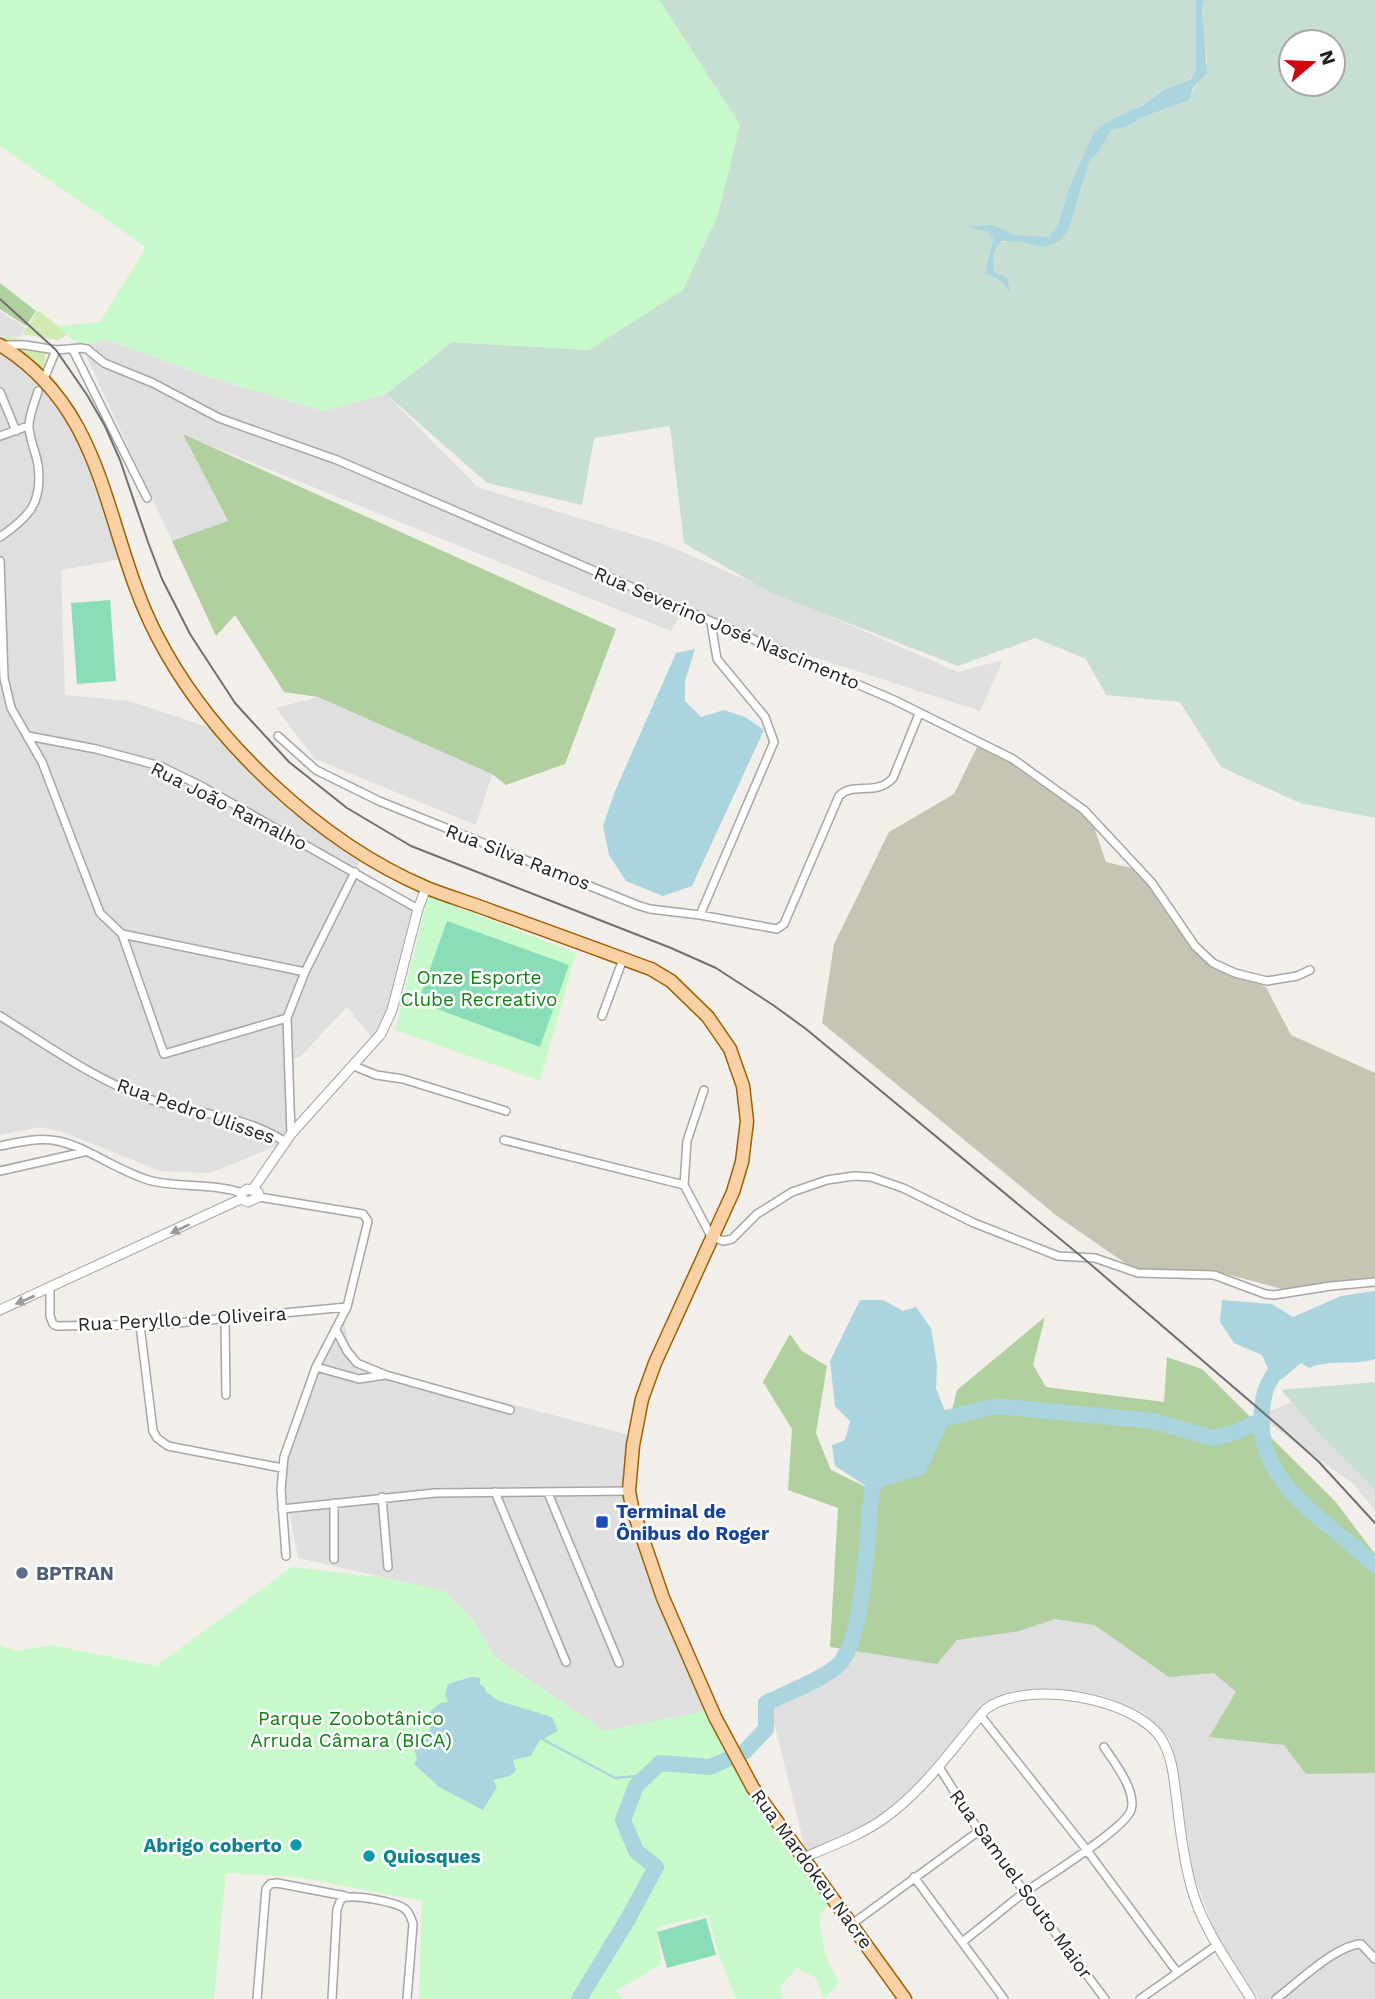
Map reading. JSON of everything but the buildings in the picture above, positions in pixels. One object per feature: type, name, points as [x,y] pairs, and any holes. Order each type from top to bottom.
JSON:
[{"type":"main road","name":"Rua Mardokeu Nacre","points":[[0,345],[18,356],[71,416],[95,460],[134,586],[157,637],[187,686],[225,736],[267,778],[312,818],[357,850],[426,888],[623,959],[671,981],[709,1017],[730,1049],[743,1086],[747,1121],[742,1161],[733,1192],[655,1363],[642,1399],[633,1445],[629,1491],[637,1527],[663,1598],[724,1735],[743,1770],[753,1788],[905,1999]]},
{"type":"street","points":[[0,345],[76,349],[147,498]]},
{"type":"street","name":"Rua Severino José Nascimento","points":[[76,349],[87,349],[104,363],[161,387],[219,418],[337,460],[894,700],[1013,759],[1084,810],[1152,883],[1195,946],[1213,962],[1235,974],[1266,981],[1297,976],[1310,970]]},
{"type":"street","points":[[0,537],[22,521],[32,509],[36,496],[38,467],[29,426],[41,385],[56,350]]},
{"type":"street","points":[[0,392],[16,431]]},
{"type":"street","points":[[0,436],[29,426]]},
{"type":"street","points":[[0,561],[6,694],[11,708],[42,762],[100,913],[122,934],[164,1054],[287,1018]]},
{"type":"street","points":[[700,915],[774,742],[765,717],[717,659],[711,623]]},
{"type":"street","name":"Rua Silva Ramos","points":[[278,736],[316,770],[379,802],[650,909],[777,929],[784,924],[839,796],[849,790],[878,789],[888,784],[919,714]]},
{"type":"street","name":"Rua João Ramalho","points":[[28,736],[96,749],[160,766],[418,909]]},
{"type":"street","points":[[288,1138],[287,1018],[305,972],[355,872]]},
{"type":"street","points":[[0,1146],[42,1139],[59,1141],[139,1177],[168,1183],[226,1188],[248,1202],[288,1138],[375,1042],[388,1023],[426,888]]},
{"type":"street","points":[[122,934],[305,972]]},
{"type":"street","points":[[602,1016],[623,959]]},
{"type":"street","name":"Rua Pedro Ulisses","points":[[0,1016],[131,1092],[151,1100],[241,1122],[288,1138]]},
{"type":"street","points":[[354,1066],[369,1073],[403,1079],[506,1111]]},
{"type":"street","points":[[704,1090],[687,1141],[684,1185],[711,1236],[723,1241],[729,1241],[765,1208],[810,1184],[854,1176],[871,1177],[903,1188],[974,1223],[1048,1253],[1095,1258],[1138,1273],[1214,1275],[1274,1295],[1375,1282]]},
{"type":"street","points":[[504,1140],[684,1185]]},
{"type":"street","points":[[0,1171],[85,1152]]},
{"type":"street","points":[[256,1193],[366,1216],[368,1221],[347,1307],[316,1367],[282,1468],[286,1556]]},
{"type":"street","points":[[0,1310],[50,1289],[242,1196]]},
{"type":"street","name":"Rua Peryllo de Oliveira","points":[[50,1289],[50,1316],[57,1326],[225,1320],[347,1307]]},
{"type":"street","points":[[225,1320],[226,1395]]},
{"type":"street","points":[[140,1325],[152,1420],[157,1438],[168,1446],[282,1468]]},
{"type":"street","points":[[336,1330],[357,1363],[386,1375],[510,1410]]},
{"type":"street","points":[[316,1367],[359,1378],[386,1375]]},
{"type":"street","points":[[282,1509],[435,1493],[629,1491]]},
{"type":"street","points":[[495,1492],[566,1662]]},
{"type":"street","points":[[548,1493],[619,1663]]},
{"type":"street","points":[[383,1497],[388,1567]]},
{"type":"street","points":[[334,1503],[334,1559]]},
{"type":"street","points":[[803,1858],[883,1819],[939,1767],[994,1702],[1004,1698],[1051,1693],[1103,1703],[1126,1711],[1150,1726],[1160,1736],[1172,1765],[1191,1888],[1202,1917],[1251,1999]]},
{"type":"street","points":[[980,1716],[1086,1849],[1177,1972]]},
{"type":"street","points":[[962,1942],[1024,1893],[1121,1824],[1132,1809],[1128,1787],[1104,1747]]},
{"type":"street","name":"Rua Samuel Souto Maior","points":[[939,1767],[979,1831],[1105,1999]]},
{"type":"street","points":[[852,1924],[979,1831]]},
{"type":"street","points":[[914,1877],[1004,1999]]},
{"type":"street","points":[[257,1999],[266,1889],[270,1884],[277,1883],[396,1905],[408,1911],[413,1924],[407,1999]]},
{"type":"street","points":[[332,1999],[337,1909],[345,1896]]},
{"type":"street","points":[[1140,1999],[1217,1944]]},
{"type":"street","points":[[1276,1999],[1340,1951],[1353,1945],[1361,1944],[1375,1959]]},
{"type":"shaded area","points":[[0,311],[26,328],[19,337],[4,338],[21,346],[57,382],[89,436],[128,558],[61,570],[65,695],[129,701],[214,729],[363,855],[355,871],[418,909],[392,1010],[375,1042],[347,1007],[300,1057],[288,1059],[291,1134],[285,1142],[211,1173],[160,1171],[60,1131],[40,1127],[0,1135],[0,436],[28,426],[26,420],[0,431]]},
{"type":"shaded area","points":[[105,339],[209,377],[324,411],[386,394],[477,487],[664,544],[958,672],[1003,660],[980,711],[681,614],[671,631],[184,435],[228,522],[172,541],[82,347]]},
{"type":"shaded area","points":[[318,697],[492,774],[476,825],[315,759],[276,708]]},
{"type":"shaded area","points":[[981,739],[1090,815],[1106,862],[1140,870],[1194,951],[1266,987],[1291,1035],[1375,1073],[1375,1280],[1282,1289],[1215,1271],[1138,1272],[1057,1216],[822,1023],[834,944],[889,832],[954,794]]},
{"type":"shaded area","points":[[341,1309],[349,1345],[366,1366],[637,1437],[629,1489],[667,1597],[716,1709],[663,1723],[604,1731],[495,1657],[473,1620],[444,1591],[298,1558],[280,1459]]},
{"type":"shaded area","points":[[1375,1392],[1375,1510],[1352,1483],[1259,1416],[1289,1403],[1358,1397]]},
{"type":"shaded area","points":[[1375,1569],[1375,1999],[1259,1999],[1219,1943],[1193,1873],[1171,1741],[1143,1712],[1100,1695],[1051,1688],[1012,1691],[983,1714],[886,1817],[806,1852],[769,1702],[793,1680],[817,1676],[835,1657],[855,1606]]},
{"type":"green space","points":[[0,0],[659,0],[740,125],[718,215],[683,290],[589,350],[452,342],[386,394],[324,411],[209,377],[105,339],[82,347],[56,326],[100,322],[146,247],[0,146]]},
{"type":"green space","points":[[659,0],[1196,0],[1196,69],[1190,79],[1165,89],[1142,106],[1102,125],[1094,134],[1069,188],[1058,224],[1049,238],[1016,235],[993,225],[970,226],[987,232],[993,238],[988,259],[993,278],[1002,282],[1010,292],[1007,278],[994,270],[993,260],[1001,243],[1014,241],[1042,247],[1069,230],[1089,162],[1098,153],[1111,130],[1126,127],[1141,118],[1189,100],[1206,65],[1202,22],[1204,0],[1375,0],[1375,818],[1300,803],[1221,767],[1180,702],[1106,695],[1086,659],[1035,638],[958,666],[769,592],[684,543],[670,426],[594,438],[582,505],[487,483],[386,394],[452,342],[589,350],[740,125]]},
{"type":"green space","points":[[0,283],[36,311],[26,326],[0,309]]},
{"type":"green space","points":[[38,310],[68,334],[58,340],[23,334]]},
{"type":"green space","points":[[9,336],[50,348],[45,355],[44,372],[19,347],[3,338]]},
{"type":"green space","points":[[183,434],[616,629],[565,764],[506,785],[492,774],[318,697],[284,692],[235,615],[216,636],[172,541],[228,521]]},
{"type":"green space","points":[[110,600],[116,681],[77,684],[71,603]]},
{"type":"green space","name":"Onze Esporte Clube Recreativo","points":[[428,896],[576,953],[540,1081],[395,1030]]},
{"type":"green space","points":[[447,921],[569,965],[540,1047],[418,1002]]},
{"type":"green space","points":[[1045,1317],[1033,1365],[1046,1387],[1164,1402],[1167,1357],[1202,1369],[1335,1501],[1375,1554],[1375,1773],[1306,1774],[1284,1745],[1209,1737],[1236,1692],[1214,1673],[1169,1677],[1094,1625],[1055,1619],[1019,1631],[957,1640],[937,1664],[830,1647],[838,1508],[788,1490],[792,1429],[763,1382],[790,1334],[802,1351],[827,1366],[816,1433],[831,1470],[872,1490],[949,1421],[957,1390]]},
{"type":"green space","points":[[1375,1382],[1375,1489],[1315,1429],[1281,1390]]},
{"type":"green space","name":"Parque Zoobotânico Arruda Câmara (BICA)","points":[[292,1567],[387,1578],[444,1591],[473,1620],[495,1657],[604,1731],[716,1709],[745,1779],[832,1902],[819,1915],[825,1955],[839,1983],[824,1999],[816,1978],[797,1968],[780,1987],[783,1999],[736,1999],[720,1959],[708,1915],[657,1927],[661,1964],[616,1991],[623,1999],[419,1999],[422,1901],[297,1877],[226,1873],[214,1999],[0,1999],[0,1645],[16,1651],[51,1645],[156,1666]]},
{"type":"green space","points":[[706,1918],[716,1955],[667,1968],[657,1932]]},
{"type":"water","points":[[1196,0],[1204,0],[1202,10],[1207,73],[1193,88],[1189,100],[1141,118],[1126,127],[1111,130],[1098,153],[1089,162],[1069,230],[1058,242],[1042,247],[1022,242],[1003,241],[1000,244],[993,259],[994,268],[995,272],[1007,278],[1011,294],[1002,282],[985,273],[993,238],[987,232],[967,226],[993,225],[1016,235],[1049,237],[1058,224],[1069,188],[1093,134],[1102,125],[1142,106],[1165,89],[1191,79],[1196,69]]},
{"type":"water","points":[[695,649],[685,681],[685,701],[701,717],[724,710],[745,717],[764,730],[692,886],[663,896],[626,881],[609,855],[603,826],[615,791],[676,653]]},
{"type":"water","points":[[1375,1291],[1375,1359],[1309,1368],[1301,1363],[1282,1379],[1266,1377],[1269,1371],[1262,1355],[1234,1343],[1220,1322],[1222,1300],[1272,1304],[1293,1317],[1341,1296]]},
{"type":"water","points":[[860,1300],[883,1300],[903,1311],[916,1307],[931,1328],[937,1365],[936,1388],[949,1421],[925,1474],[872,1490],[835,1466],[832,1445],[845,1440],[850,1421],[835,1406],[830,1361]]},
{"type":"water","points":[[471,1677],[480,1678],[480,1684],[486,1692],[499,1701],[552,1717],[558,1731],[539,1741],[531,1756],[513,1760],[516,1770],[510,1776],[493,1780],[497,1787],[483,1810],[439,1787],[414,1764],[417,1758],[414,1749],[428,1736],[430,1729],[424,1717],[440,1703],[448,1702],[445,1694],[448,1684]]},
{"type":"waterway","points":[[1284,1363],[1280,1364],[1265,1392],[1261,1423],[1266,1450],[1277,1473],[1293,1493],[1375,1566]]},
{"type":"waterway","points":[[927,1423],[995,1406],[1152,1421],[1213,1438],[1236,1432],[1262,1420]]},
{"type":"waterway","points":[[579,1999],[656,1867],[636,1851],[623,1820],[636,1786],[660,1763],[710,1767],[744,1752],[766,1729],[766,1703],[818,1679],[842,1661],[856,1627],[872,1490],[880,1472]]},
{"type":"waterway","points":[[542,1739],[615,1778],[647,1775]]},
{"type":"tram line","points":[[0,299],[56,350],[87,395],[120,460],[162,579],[190,634],[235,703],[289,762],[347,808],[411,846],[671,948],[716,968],[773,1005],[806,1029],[1082,1257],[1280,1427],[1319,1462],[1375,1523]]},
{"type":"place","name":"Terminal de Ônibus do Roger","points":[[602,1522]]},
{"type":"place","name":"BPTRAN","points":[[22,1573]]},
{"type":"place","name":"Abrigo coberto","points":[[296,1845]]},
{"type":"place","name":"Quiosques","points":[[369,1856]]}]
